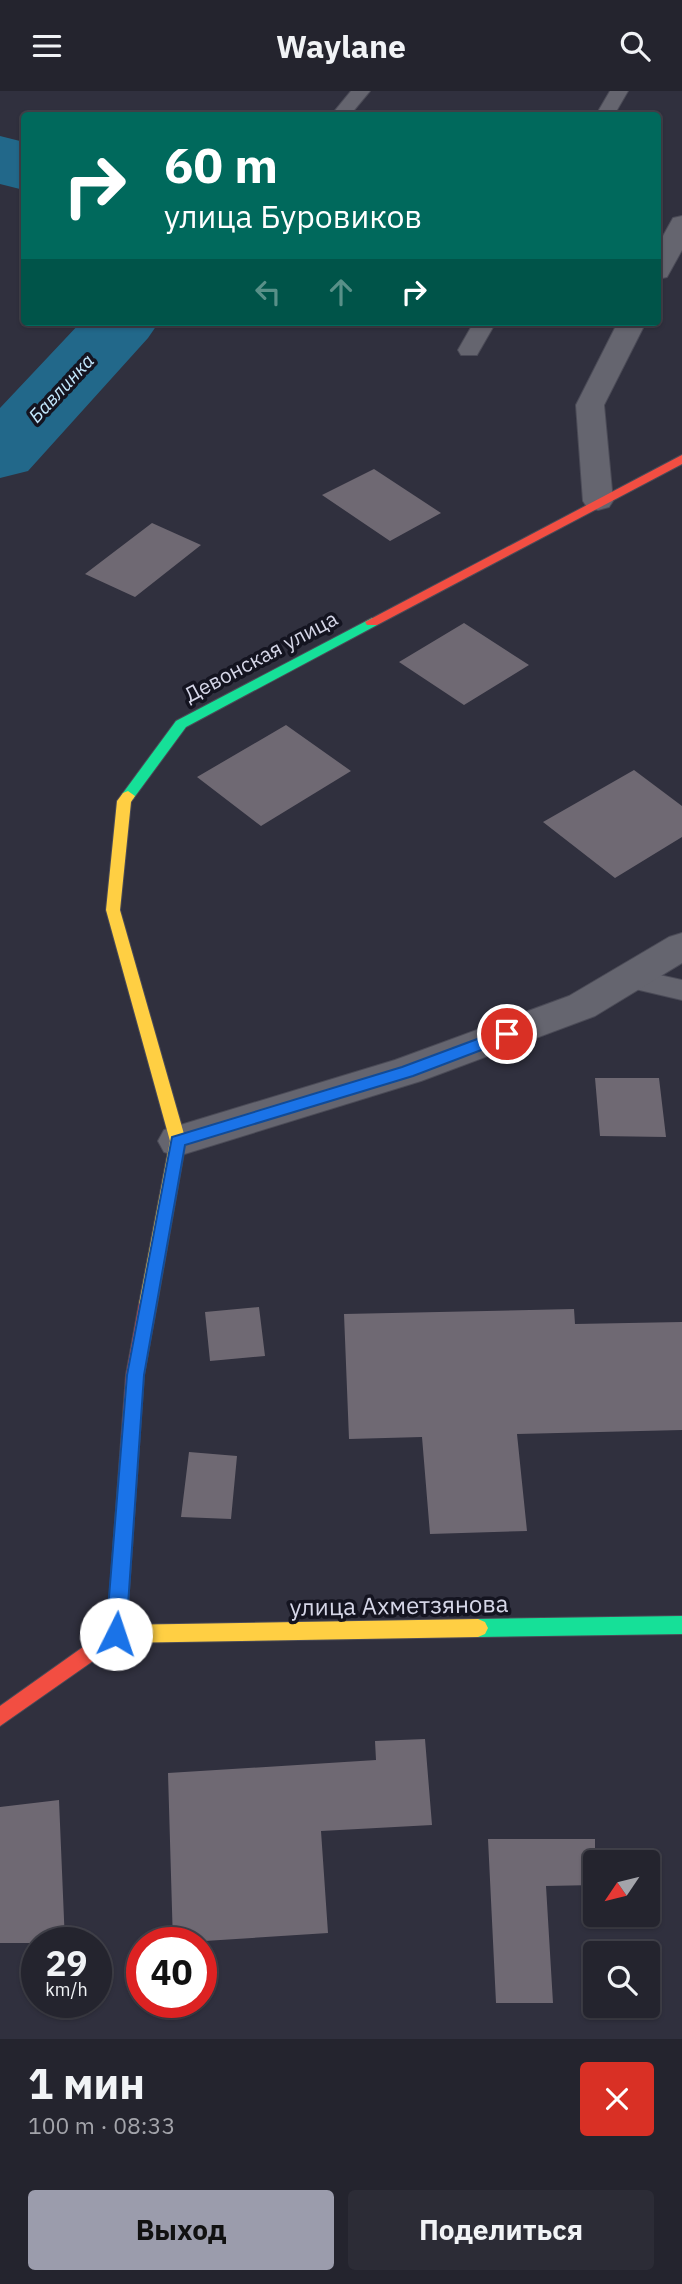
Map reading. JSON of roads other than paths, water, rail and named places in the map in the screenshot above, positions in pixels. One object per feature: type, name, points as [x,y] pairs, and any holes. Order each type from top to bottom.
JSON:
[{"type":"street","points":[[661,265],[682,225]]},
{"type":"street","points":[[598,501],[590,405],[630,326]]},
{"type":"street","name":"Девонская улица","points":[[178,1141],[113,910],[124,801],[181,724],[598,501],[682,459]]},
{"type":"street","points":[[0,1717],[116,1634],[135,1375],[178,1141],[407,1071],[582,1006],[682,946]]},
{"type":"street","name":"улица Ахметзянова","points":[[116,1634],[682,1625]]},
{"type":"lane","points":[[343,112],[361,91]]},
{"type":"lane","points":[[607,112],[619,91]]},
{"type":"lane","points":[[468,350],[483,326]]},
{"type":"lane","points":[[628,978],[682,990]]},
{"type":"waterway","name":"Бавлинка","points":[[0,156],[21,168]]},
{"type":"waterway","name":"Бавлинка","points":[[0,454],[118,326]]}]
